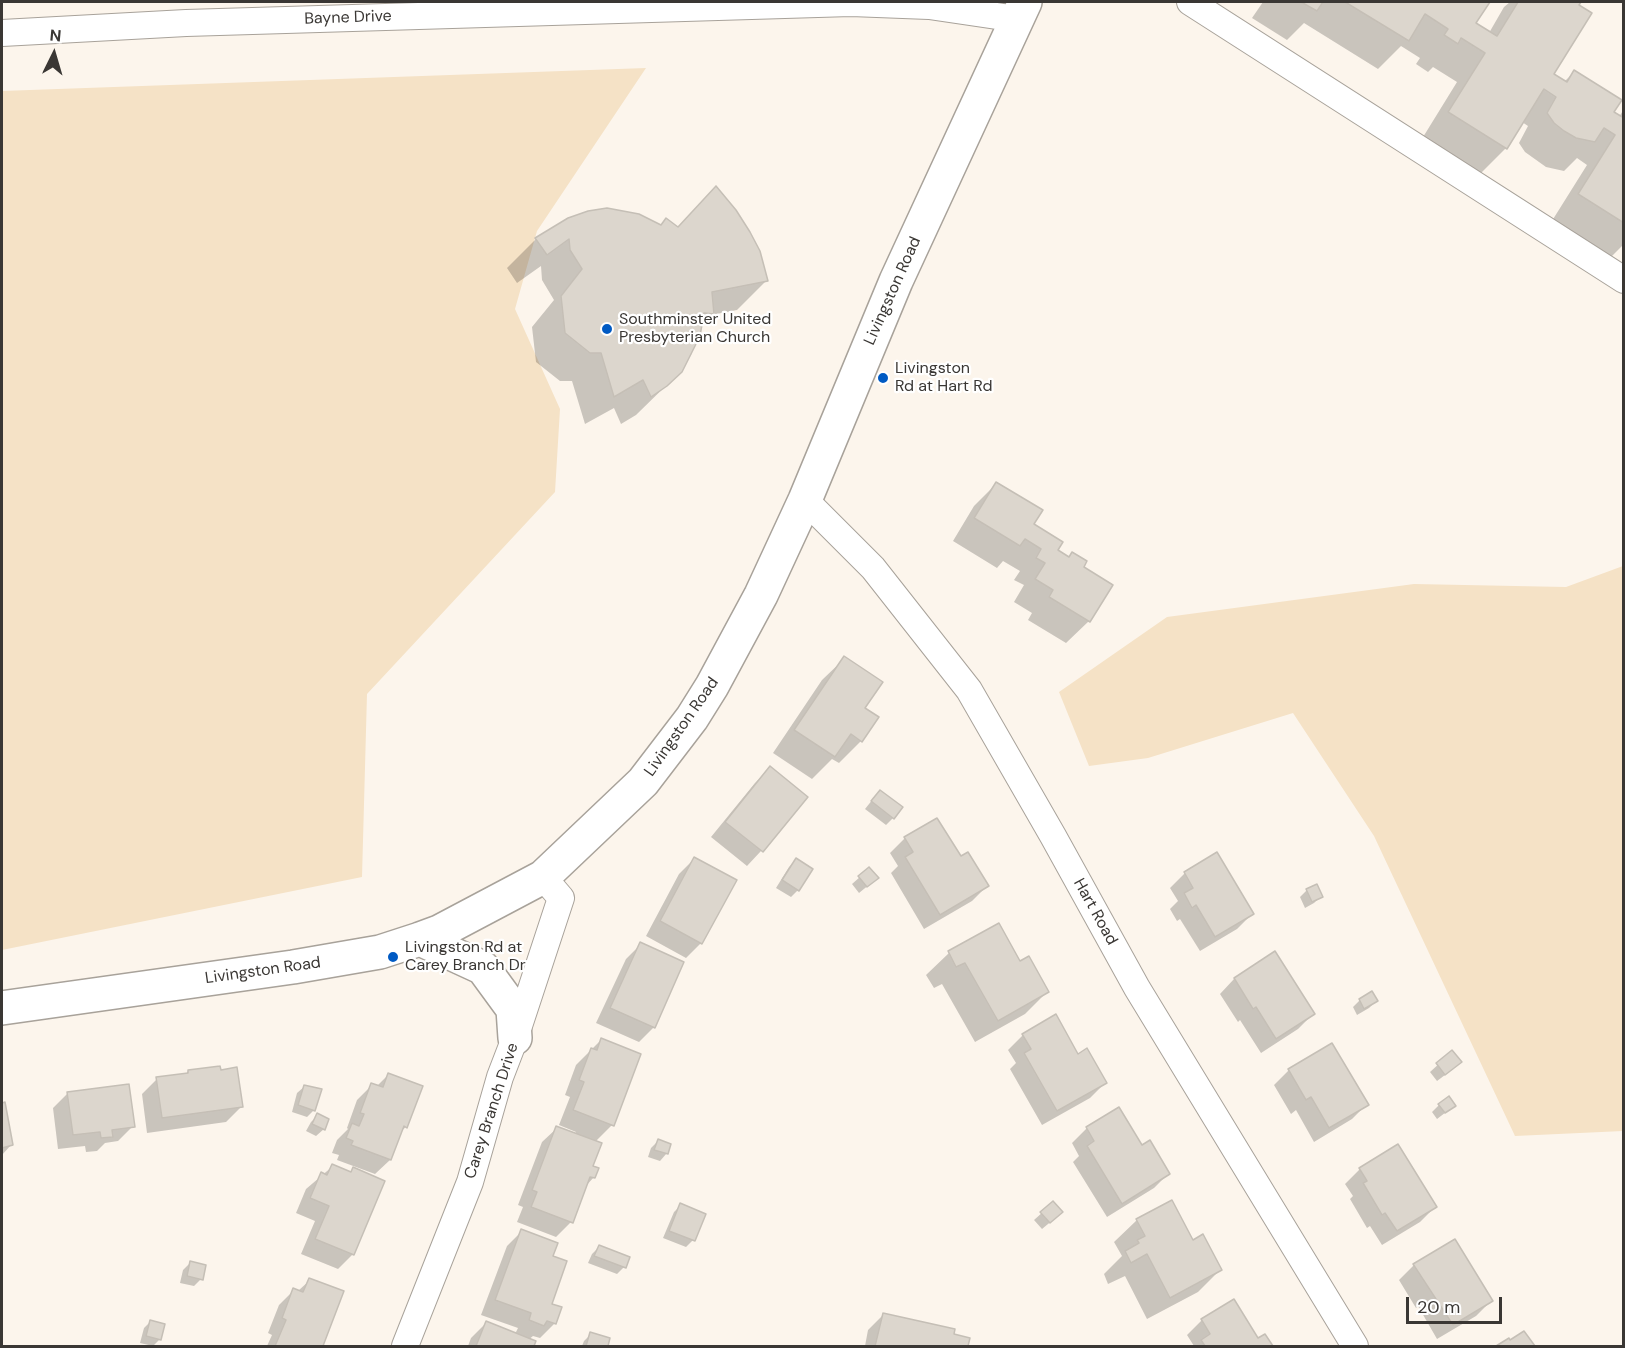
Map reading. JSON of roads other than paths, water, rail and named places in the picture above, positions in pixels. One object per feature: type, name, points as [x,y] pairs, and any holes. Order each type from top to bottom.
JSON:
[{"type":"main road","name":"Livingston Road","points":[[2,1008],[304,965],[380,952],[420,939],[439,932],[543,876],[643,782],[692,718],[761,595],[805,500],[896,281],[1021,10]]},
{"type":"main road","points":[[420,939],[483,968],[513,1009],[515,1038]]},
{"type":"street","points":[[1190,2],[1623,280]]},
{"type":"street","name":"Bayne Drive","points":[[2,33],[197,22],[851,3],[1021,10]]},
{"type":"street","name":"Hart Road","points":[[805,500],[873,568],[969,690],[1137,988],[1355,1347]]},
{"type":"street","name":"Carey Branch Drive","points":[[405,1347],[470,1182],[500,1077],[561,898],[543,876]]},
{"type":"place","name":"Southminster United Presbyterian Church","points":[[607,329]]},
{"type":"place","name":"Livingston Rd at Hart Rd","points":[[883,378]]},
{"type":"place","name":"Livingston Rd at Carey Branch Dr","points":[[393,957]]}]
